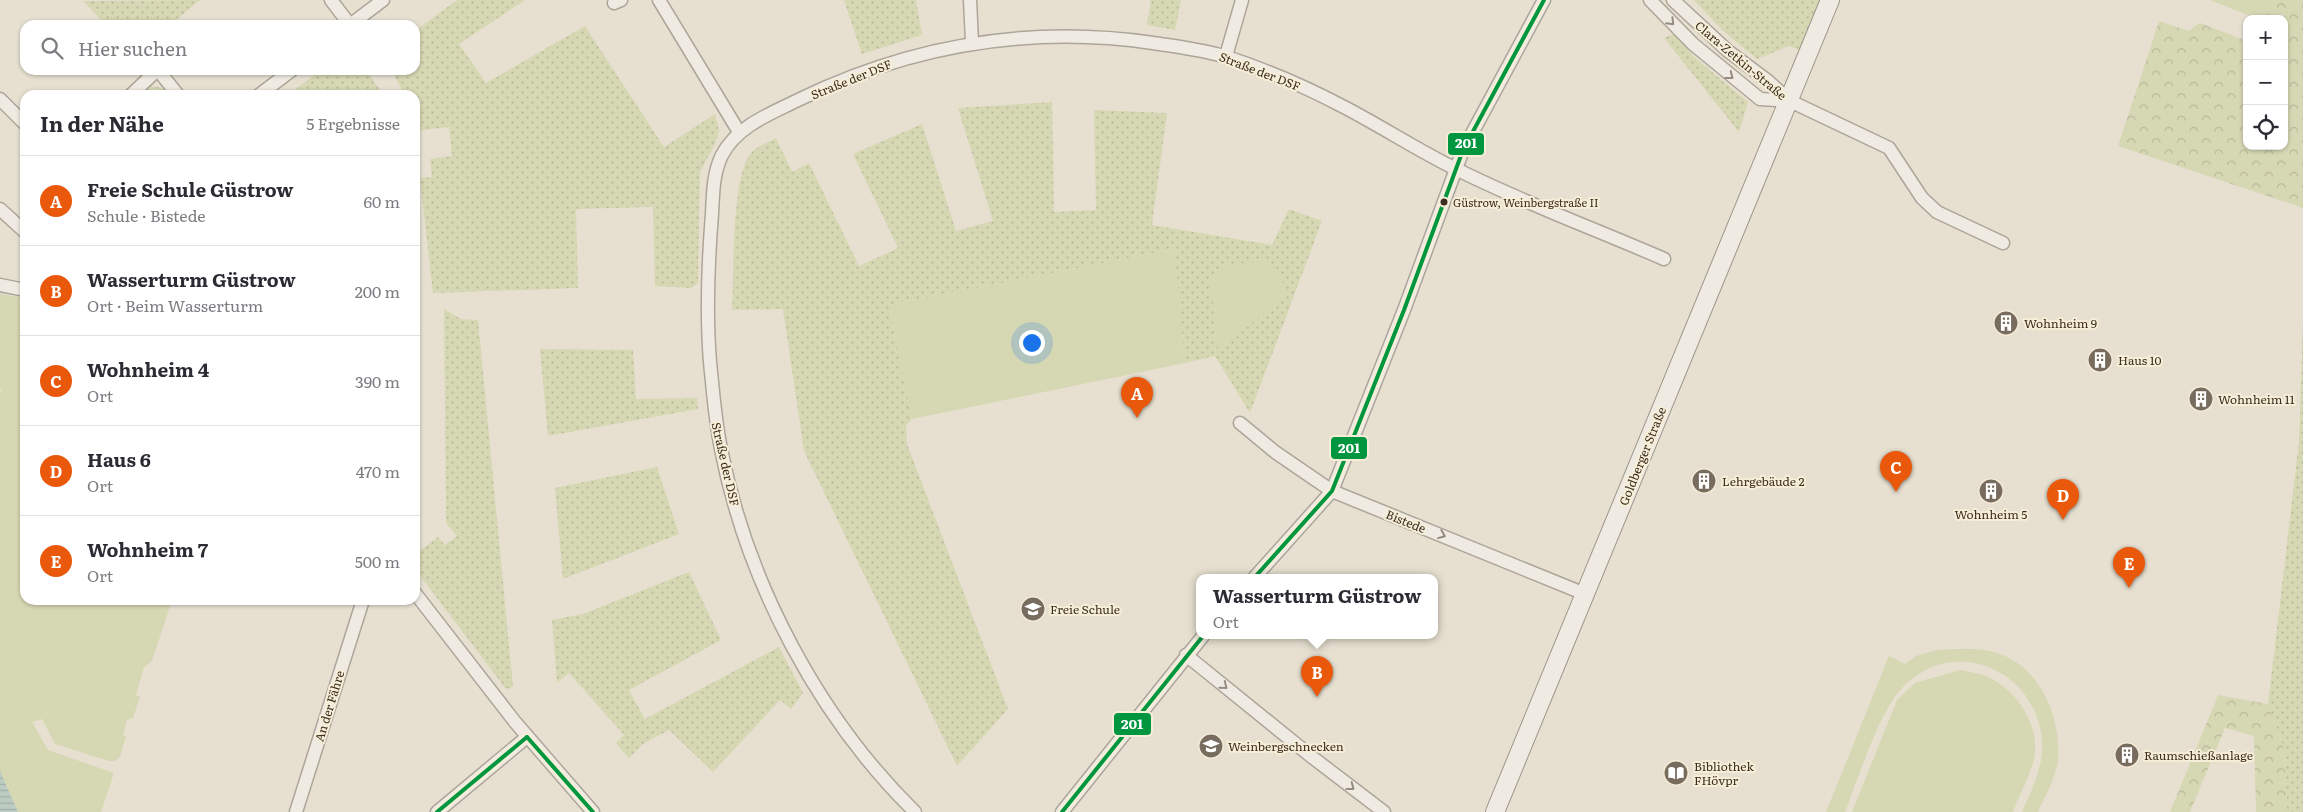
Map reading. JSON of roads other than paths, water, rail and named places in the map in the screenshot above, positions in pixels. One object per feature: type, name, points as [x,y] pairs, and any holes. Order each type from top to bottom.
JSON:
[{"type":"main road","name":"Goldberger Straße","points":[[1495,812],[1790,101],[1830,0]]},
{"type":"street","points":[[331,0],[346,20]]},
{"type":"street","points":[[357,20],[383,0]]},
{"type":"street","points":[[659,0],[739,132]]},
{"type":"street","points":[[970,0],[972,42]]},
{"type":"street","points":[[1226,56],[1242,0]]},
{"type":"street","points":[[1258,574],[1332,491],[1406,306],[1456,170],[1478,121],[1544,0]]},
{"type":"street","name":"Clara-Zetkin-Straße","points":[[1650,0],[1700,51],[1760,99],[1790,101]]},
{"type":"street","name":"Clara-Zetkin-Straße","points":[[1673,0],[1728,51],[1790,101]]},
{"type":"street","name":"Straße der DSF","points":[[915,812],[860,750],[826,701],[792,643],[765,589],[727,478],[715,413],[709,354],[710,244],[715,173],[723,153],[739,132],[816,92],[872,69],[919,54],[972,42],[1018,38],[1125,39],[1226,56],[1288,80],[1342,106],[1456,170],[1664,259]]},
{"type":"street","points":[[136,90],[152,75]]},
{"type":"street","points":[[161,75],[174,90]]},
{"type":"street","points":[[266,90],[285,75]]},
{"type":"street","points":[[0,99],[20,119]]},
{"type":"street","points":[[1790,101],[1889,148],[1922,198],[1937,212],[2003,243]]},
{"type":"street","points":[[0,209],[20,227]]},
{"type":"street","points":[[0,285],[20,289]]},
{"type":"street","name":"Bistede","points":[[1240,423],[1275,452],[1332,491],[1585,594]]},
{"type":"street","points":[[420,599],[527,737],[593,812]]},
{"type":"street","name":"An der Fähre","points":[[296,812],[361,605]]},
{"type":"street","points":[[1062,812],[1200,639]]},
{"type":"street","points":[[1186,655],[1312,757],[1384,812]]},
{"type":"street","points":[[437,812],[527,737]]},
{"type":"place","name":"Güstrow, Weinbergstraße II","points":[[1444,202]]},
{"type":"place","name":"Wohnheim 9","points":[[2006,323]]},
{"type":"place","name":"Haus 10","points":[[2100,360]]},
{"type":"place","name":"Wohnheim 11","points":[[2201,399]]},
{"type":"place","name":"Freie Schule Güstrow","points":[[1137,418]]},
{"type":"place","name":"Lehrgebäude 2","points":[[1704,481]]},
{"type":"place","name":"Wohnheim 5","points":[[1991,491]]},
{"type":"place","name":"Wohnheim 4","points":[[1896,492]]},
{"type":"place","name":"Haus 6","points":[[2063,520]]},
{"type":"place","name":"Wohnheim 7","points":[[2129,588]]},
{"type":"place","name":"Freie Schule","points":[[1033,609]]},
{"type":"place","name":"Wasserturm Güstrow","points":[[1317,697]]},
{"type":"place","name":"Weinbergschnecken","points":[[1211,746]]},
{"type":"place","name":"Raumschießanlage","points":[[2127,755]]},
{"type":"place","name":"Bibliothek FHövpr","points":[[1676,773]]}]
